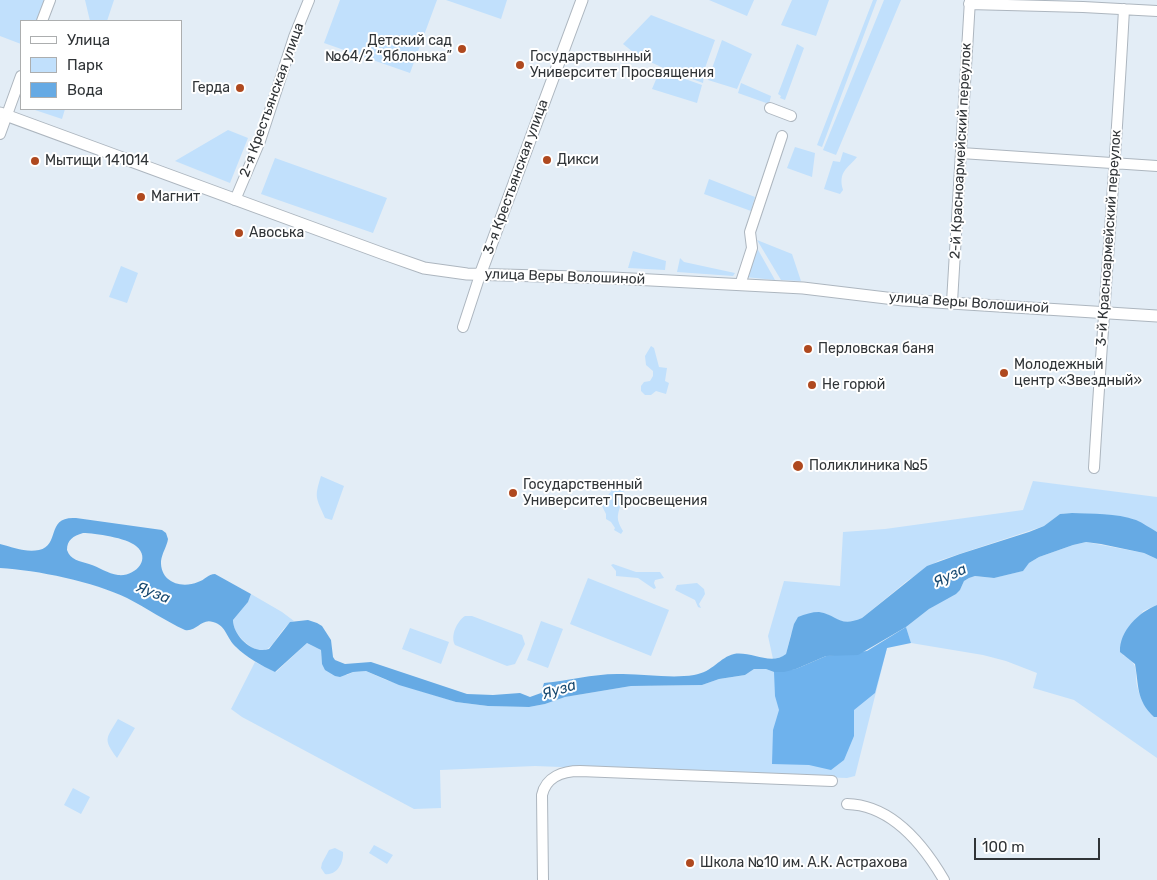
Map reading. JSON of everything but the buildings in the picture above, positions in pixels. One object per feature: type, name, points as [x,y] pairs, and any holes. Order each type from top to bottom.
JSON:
[{"type":"street","points":[[42,20],[50,0]]},
{"type":"street","name":"2-я Крестьянская улица","points":[[235,200],[260,141],[294,38],[309,0]]},
{"type":"street","name":"3-я Крестьянская улица","points":[[463,327],[480,275],[582,0]]},
{"type":"street","points":[[970,2],[1157,11]]},
{"type":"street","name":"2-й Красноармейский переулок","points":[[952,302],[970,2]]},
{"type":"street","name":"3-й Красноармейский переулок","points":[[1094,468],[1116,163],[1124,9]]},
{"type":"street","points":[[0,134],[3,114],[20,78]]},
{"type":"street","points":[[770,108],[790,116]]},
{"type":"street","name":"улица Веры Волошиной","points":[[3,114],[235,200],[424,268],[439,271],[480,275],[613,278],[803,288],[902,300],[1157,316]]},
{"type":"street","points":[[740,286],[752,248],[750,232],[782,136]]},
{"type":"street","points":[[962,153],[1157,166]]},
{"type":"street","points":[[543,880],[542,795],[550,780],[562,773],[580,771],[832,781]]},
{"type":"street","points":[[847,804],[860,804],[871,807],[891,818],[914,840],[937,868],[944,880]]},
{"type":"green space","points":[[0,0],[46,0],[37,20],[20,20],[20,44],[0,36]]},
{"type":"green space","points":[[85,0],[114,0],[107,20],[90,20]]},
{"type":"green space","points":[[340,0],[437,0],[410,73],[324,43]]},
{"type":"green space","points":[[446,0],[507,0],[501,19]]},
{"type":"green space","points":[[709,0],[754,0],[747,16]]},
{"type":"green space","points":[[792,0],[829,0],[816,36],[781,25]]},
{"type":"green space","points":[[873,0],[877,0],[822,147],[817,145]]},
{"type":"green space","points":[[884,0],[901,0],[836,155],[823,150]]},
{"type":"green space","points":[[651,15],[715,40],[705,68],[703,83],[651,62],[623,44]]},
{"type":"green space","points":[[722,40],[752,54],[737,89],[708,80]]},
{"type":"green space","points":[[797,44],[804,48],[785,100],[780,98],[781,96],[778,94]]},
{"type":"green space","points":[[660,70],[702,85],[697,103],[652,89]]},
{"type":"green space","points":[[741,83],[771,96],[769,104],[738,93]]},
{"type":"green space","points":[[35,110],[65,110],[62,119]]},
{"type":"green space","points":[[228,130],[248,138],[230,183],[175,161]]},
{"type":"green space","points":[[795,147],[815,153],[812,177],[787,168]]},
{"type":"green space","points":[[843,152],[857,157],[843,175],[843,190],[840,194],[824,189],[833,161],[840,162]]},
{"type":"green space","points":[[275,158],[387,198],[373,233],[261,194]]},
{"type":"green space","points":[[709,179],[755,197],[751,211],[704,194]]},
{"type":"green space","points":[[757,240],[792,254],[801,281],[781,280]]},
{"type":"green space","points":[[757,248],[775,280],[745,277]]},
{"type":"green space","points":[[633,251],[666,261],[665,270],[628,268]]},
{"type":"green space","points":[[680,258],[684,262],[735,273],[733,276],[677,272]]},
{"type":"green space","points":[[121,266],[138,273],[127,303],[109,297]]},
{"type":"green space","points":[[651,346],[654,348],[659,367],[667,368],[665,381],[669,383],[666,394],[656,391],[651,395],[645,395],[641,391],[641,386],[644,382],[650,381],[653,376],[653,371],[646,365],[645,356]]},
{"type":"green space","points":[[321,476],[344,486],[332,520],[325,518],[318,501],[317,489]]},
{"type":"green space","points":[[1033,481],[1157,497],[1157,532],[1133,519],[1109,515],[1060,514],[1044,526],[938,561],[907,581],[862,618],[853,622],[842,622],[826,614],[791,634],[786,654],[773,659],[768,636],[784,581],[840,586],[843,532],[885,529],[1023,510]]},
{"type":"green space","points":[[623,482],[628,484],[624,491],[618,515],[623,531],[621,534],[614,530],[615,528],[611,522],[606,519],[602,506],[611,491]]},
{"type":"green space","points":[[1086,542],[1144,553],[1157,559],[1157,605],[1143,611],[1123,655],[1133,662],[1139,693],[1154,717],[1157,717],[1157,758],[1074,700],[1033,688],[1037,673],[1006,661],[983,655],[911,643],[906,627],[929,609],[960,590],[964,581],[969,578],[975,576],[994,578],[1022,571],[1029,563],[1039,557]]},
{"type":"green space","points":[[613,564],[636,572],[660,572],[664,578],[655,580],[656,588],[654,589],[638,578],[616,576],[616,571],[611,565]]},
{"type":"green space","points":[[588,578],[669,610],[651,656],[570,624]]},
{"type":"green space","points":[[697,583],[704,589],[705,594],[699,604],[701,608],[698,607],[695,600],[675,590],[677,585]]},
{"type":"green space","points":[[251,594],[294,621],[287,625],[273,644],[262,650],[255,649],[243,641],[233,623],[233,620],[248,602]]},
{"type":"green space","points":[[465,616],[472,616],[522,635],[525,644],[515,664],[507,666],[455,645],[453,637],[455,629],[459,621]]},
{"type":"green space","points":[[541,621],[563,629],[548,668],[527,660]]},
{"type":"green space","points":[[410,628],[449,642],[441,664],[402,649]]},
{"type":"green space","points":[[307,643],[321,650],[322,664],[347,675],[353,672],[366,671],[386,680],[456,702],[488,706],[529,707],[565,697],[631,686],[702,685],[719,679],[745,675],[754,669],[784,672],[840,655],[858,655],[867,651],[887,648],[855,776],[847,778],[535,766],[440,770],[441,808],[414,809],[242,717],[231,709],[255,662],[276,672]]},
{"type":"green space","points":[[118,719],[135,728],[117,758],[109,746],[108,738]]},
{"type":"green space","points":[[73,788],[90,797],[81,814],[64,805]]},
{"type":"green space","points":[[374,845],[393,855],[387,864],[369,853]]},
{"type":"green space","points":[[335,848],[343,852],[341,864],[333,873],[325,874],[321,868],[322,863],[329,850]]},
{"type":"shaded area","points":[[906,627],[911,643],[887,648],[875,693],[854,710],[854,736],[844,760],[831,770],[809,765],[772,764],[773,730],[779,710],[775,696],[774,672],[796,669],[826,656],[867,651]]},
{"type":"water","name":"Яуза","points":[[1060,514],[1112,515],[1139,521],[1157,532],[1157,559],[1144,553],[1101,544],[1086,542],[1073,545],[1039,557],[1029,563],[1023,571],[994,578],[975,576],[969,578],[964,581],[956,594],[929,609],[906,627],[858,655],[826,656],[784,672],[754,669],[745,675],[719,679],[702,685],[631,686],[565,697],[529,707],[488,706],[456,702],[399,685],[366,671],[353,672],[340,677],[335,676],[325,670],[322,664],[321,650],[307,643],[275,672],[240,651],[233,644],[224,629],[213,622],[205,622],[193,629],[185,630],[114,592],[48,574],[0,568],[0,544],[24,550],[39,550],[50,543],[56,526],[60,521],[66,519],[76,518],[162,530],[166,533],[168,539],[161,561],[164,574],[168,579],[185,585],[215,574],[251,594],[248,602],[233,620],[236,632],[245,642],[256,649],[269,649],[290,622],[308,620],[322,626],[331,640],[333,657],[335,660],[345,664],[371,662],[467,694],[520,693],[530,697],[541,693],[544,683],[608,674],[694,675],[706,671],[734,654],[747,654],[774,659],[780,657],[786,654],[794,624],[798,617],[819,612],[848,622],[862,618],[927,566],[1029,532],[1044,526]],"holes":[[[88,533],[111,536],[132,543],[141,551],[142,561],[130,573],[118,575],[73,558],[67,550],[69,541],[79,534]]]},
{"type":"water","points":[[1157,605],[1157,717],[1154,717],[1141,699],[1135,664],[1120,652],[1123,637],[1131,623],[1143,612]]},
{"type":"place","name":"Детский сад №64/2 “Яблонька”","points":[[462,49]]},
{"type":"place","name":"Государствынный Университет Просвящения","points":[[520,65]]},
{"type":"place","name":"Герда","points":[[240,88]]},
{"type":"place","name":"Дикси","points":[[547,160]]},
{"type":"place","name":"Мытищи 141014","points":[[35,161]]},
{"type":"place","name":"Магнит","points":[[141,197]]},
{"type":"place","name":"Авоська","points":[[239,233]]},
{"type":"place","name":"Перловская баня","points":[[808,349]]},
{"type":"place","name":"Молодежный центр «Звездный»","points":[[1004,373]]},
{"type":"place","name":"Не горюй","points":[[812,385]]},
{"type":"place","name":"Поликлиника №5","points":[[798,466]]},
{"type":"place","name":"Государственный Университет Просвещения","points":[[513,493]]},
{"type":"place","name":"Школа №10 им. А.К. Астрахова","points":[[690,863]]}]
